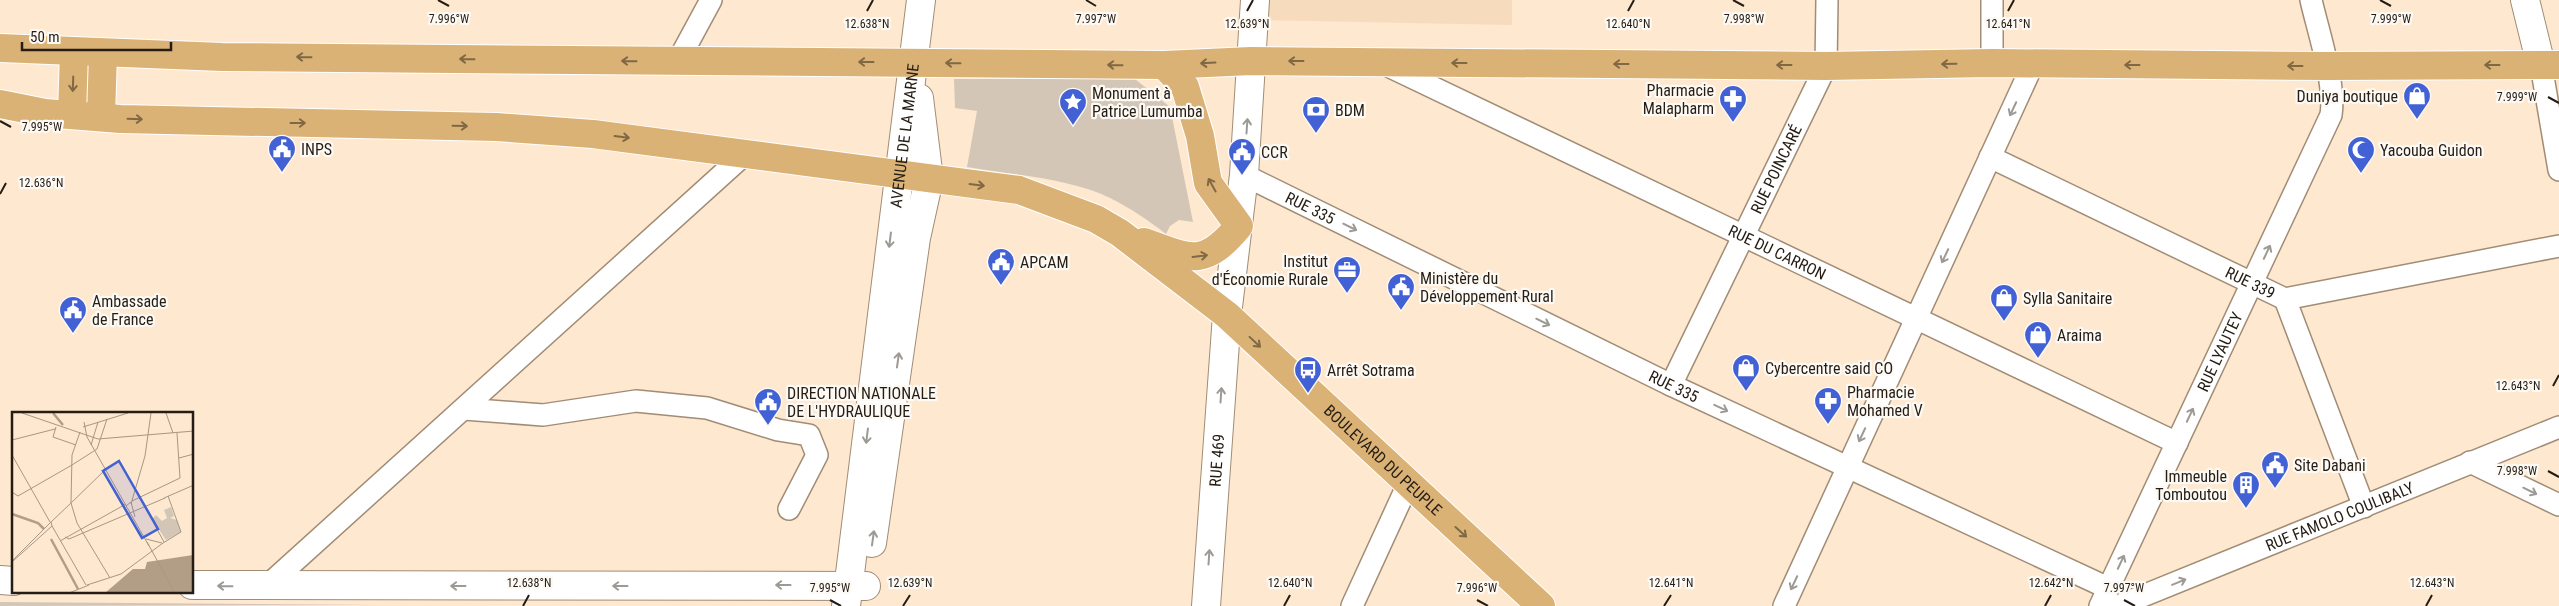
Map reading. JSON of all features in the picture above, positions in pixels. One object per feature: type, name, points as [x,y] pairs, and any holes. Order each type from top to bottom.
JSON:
[{"type":"main road","points":[[0,48],[103,53],[1164,65],[1251,61],[1826,66],[1992,63],[2327,66],[2550,65]]},
{"type":"main road","points":[[72,115],[74,52]]},
{"type":"main road","points":[[100,117],[103,53]]},
{"type":"main road","points":[[0,104],[45,113],[100,117],[208,122],[496,127],[593,134],[746,153],[1019,190],[1096,219],[1120,233],[1187,257],[1206,256],[1225,243],[1239,226],[1208,183],[1200,136],[1185,88],[1164,65]]},
{"type":"main road","name":"BOULEVARD DU PEUPLE","points":[[1120,233],[1227,315],[1541,606]]},
{"type":"street","points":[[678,61],[711,0]]},
{"type":"street","points":[[915,62],[921,0]]},
{"type":"street","name":"RUE 469","points":[[1206,606],[1227,315],[1244,175],[1255,0]]},
{"type":"street","name":"RUE POINCARÉ","points":[[1671,385],[1826,66],[1827,0]]},
{"type":"street","points":[[1992,0],[1992,63]]},
{"type":"street","name":"RUE LYAUTEY","points":[[2109,600],[2177,443],[2331,115],[2333,105],[2327,66],[2311,0]]},
{"type":"street","points":[[2525,0],[2550,65],[2559,170]]},
{"type":"street","name":"AVENUE DE LA MARNE","points":[[856,596],[898,174],[915,62]]},
{"type":"street","name":"AVENUE DE LA MARNE","points":[[856,596],[916,238],[929,179],[915,62]]},
{"type":"street","name":"RUE DU CARRON","points":[[1379,62],[2177,443]]},
{"type":"street","points":[[1784,606],[2033,64]]},
{"type":"street","points":[[266,587],[746,153]]},
{"type":"street","name":"RUE 339","points":[[1990,157],[2285,299],[2559,246]]},
{"type":"street","name":"RUE 335","points":[[1244,175],[1671,385],[1847,467],[2109,600]]},
{"type":"street","points":[[2285,299],[2364,507]]},
{"type":"street","points":[[464,409],[543,415],[636,401],[707,408],[778,430],[809,435],[817,455],[789,510]]},
{"type":"street","name":"RUE FAMOLO COULIBALY","points":[[2109,600],[2364,507],[2559,427]]},
{"type":"street","points":[[2470,462],[2559,505]]},
{"type":"street","points":[[1352,606],[1408,484]]},
{"type":"street","points":[[194,585],[856,596]]},
{"type":"shaded area","points":[[1261,0],[1512,0],[1512,25],[1260,20]]},
{"type":"shaded area","points":[[954,79],[1135,79],[1170,107],[1193,222],[1179,220],[1170,226],[1166,234],[1125,206],[1094,191],[1040,178],[967,167],[977,111],[955,108]]},
{"type":"shaded area","points":[[0,602],[382,605],[0,606]]},
{"type":"place","name":"Duniya boutique","points":[[2417,120]]},
{"type":"place","name":"Pharmacie Malapharm","points":[[1733,123]]},
{"type":"place","name":"Monument à Patrice Lumumba","points":[[1073,126]]},
{"type":"place","name":"BDM","points":[[1316,134]]},
{"type":"place","name":"INPS","points":[[282,173]]},
{"type":"place","name":"Yacouba Guidon","points":[[2361,174]]},
{"type":"place","name":"CCR","points":[[1242,176]]},
{"type":"place","name":"APCAM","points":[[1001,286]]},
{"type":"place","name":"Institut d'Économie Rurale","points":[[1347,294]]},
{"type":"place","name":"Ministère du Développement Rural","points":[[1401,311]]},
{"type":"place","name":"Sylla Sanitaire","points":[[2004,322]]},
{"type":"place","name":"Ambassade de France","points":[[73,334]]},
{"type":"place","name":"Araima","points":[[2038,359]]},
{"type":"place","name":"Cybercentre said CO","points":[[1746,392]]},
{"type":"place","name":"Arrêt Sotrama","points":[[1308,394]]},
{"type":"place","name":"Pharmacie Mohamed V","points":[[1828,425]]},
{"type":"place","name":"DIRECTION NATIONALE DE L'HYDRAULIQUE","points":[[768,426]]},
{"type":"place","name":"Site Dabani","points":[[2275,489]]},
{"type":"place","name":"Immeuble Tomboutou","points":[[2246,509]]}]
